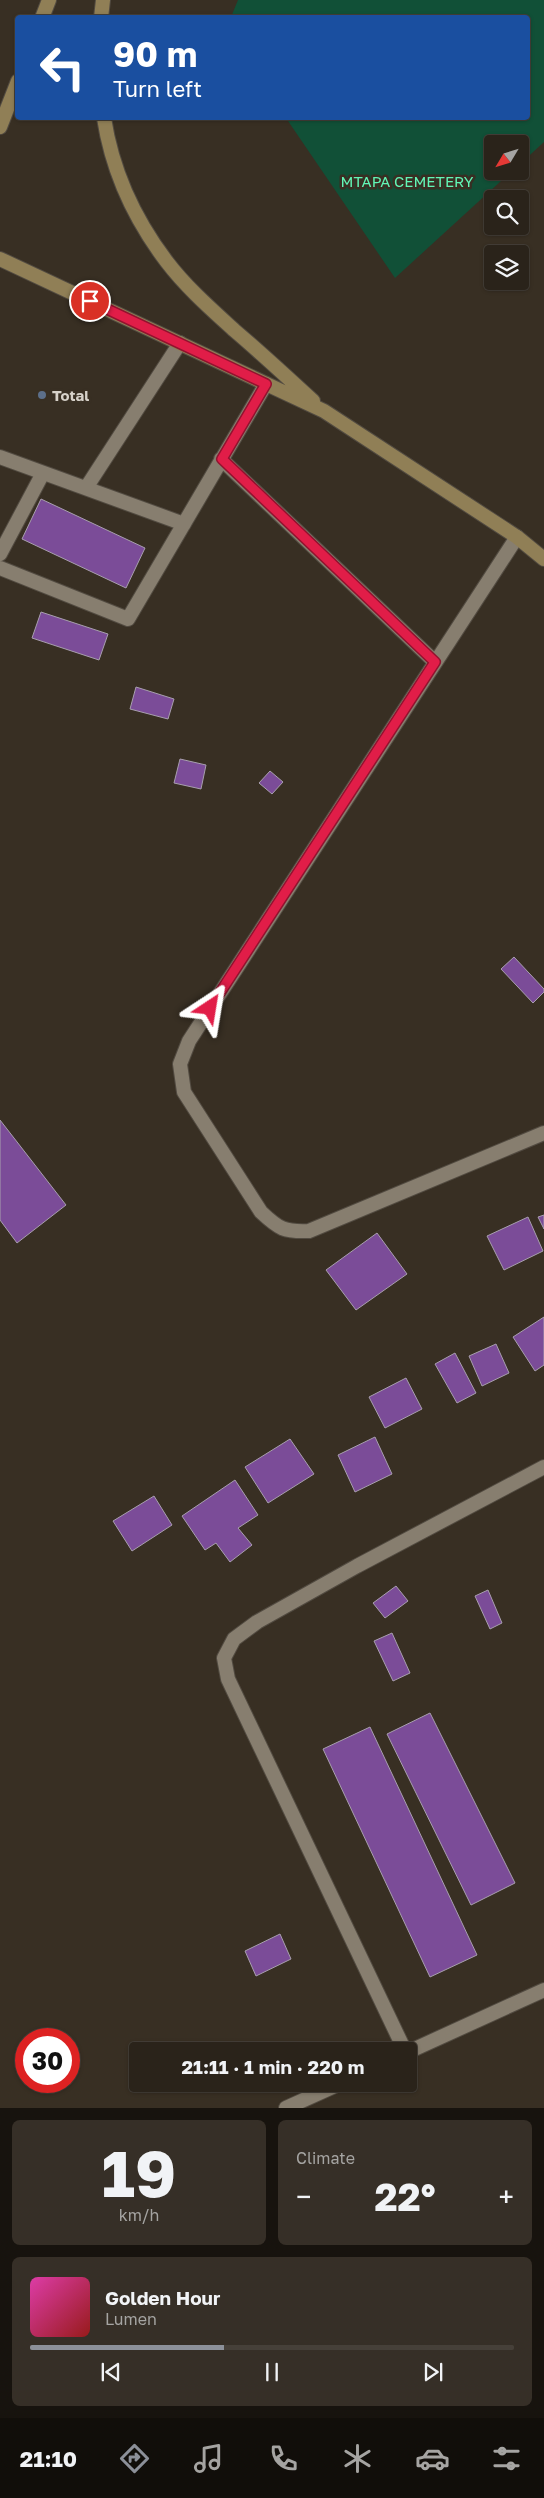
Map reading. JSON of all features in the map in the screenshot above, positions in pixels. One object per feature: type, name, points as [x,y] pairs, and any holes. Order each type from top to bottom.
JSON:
[{"type":"main road","points":[[43,15],[48,0]]},
{"type":"main road","points":[[101,15],[103,0]]},
{"type":"main road","points":[[0,127],[15,89]]},
{"type":"main road","points":[[104,120],[108,144],[123,187],[143,225],[167,263],[203,301],[324,411]]},
{"type":"main road","points":[[0,258],[324,411],[517,537],[544,560]]},
{"type":"street","points":[[86,488],[180,344]]},
{"type":"street","points":[[0,568],[128,619],[266,384]]},
{"type":"street","points":[[0,457],[184,524]]},
{"type":"street","points":[[222,459],[435,662]]},
{"type":"street","points":[[0,554],[43,473]]},
{"type":"street","points":[[517,537],[189,1041],[180,1064],[184,1092],[261,1212],[278,1228],[292,1232],[309,1231],[544,1133]]},
{"type":"street","points":[[401,2042],[228,1679],[224,1658],[234,1640],[257,1622],[357,1566],[544,1467]]},
{"type":"street","points":[[417,2047],[544,1990]]},
{"type":"street","points":[[286,2108],[321,2092]]},
{"type":"green space","name":"MTAPA CEMETERY","points":[[238,0],[544,0],[544,142],[529,156],[529,135],[484,135],[484,180],[502,180],[491,190],[484,190],[484,197],[395,278],[287,120],[530,120],[530,15],[232,15]]},
{"type":"building","points":[[41,499],[145,548],[126,588],[22,539]]},
{"type":"building","points":[[41,612],[108,634],[99,660],[32,638]]},
{"type":"building","points":[[136,687],[174,699],[168,719],[130,709]]},
{"type":"building","points":[[180,759],[206,765],[201,789],[174,783]]},
{"type":"building","points":[[270,771],[283,782],[272,794],[259,783]]},
{"type":"building","points":[[514,957],[544,989],[544,992],[533,1003],[501,969]]},
{"type":"building","points":[[0,1120],[66,1205],[17,1243],[0,1220]]},
{"type":"building","points":[[544,1215],[544,1229],[538,1217]]},
{"type":"building","points":[[528,1217],[543,1251],[504,1270],[487,1236]]},
{"type":"building","points":[[377,1233],[407,1274],[356,1310],[326,1270]]},
{"type":"building","points":[[544,1317],[544,1365],[535,1371],[513,1337]]},
{"type":"building","points":[[496,1344],[509,1373],[482,1386],[469,1356]]},
{"type":"building","points":[[455,1353],[476,1393],[457,1403],[435,1364]]},
{"type":"building","points":[[406,1378],[422,1409],[385,1428],[369,1397]]},
{"type":"building","points":[[375,1437],[392,1474],[355,1492],[338,1455]]},
{"type":"building","points":[[290,1439],[314,1474],[268,1503],[245,1467]]},
{"type":"building","points":[[235,1480],[258,1515],[238,1528],[252,1545],[230,1562],[216,1543],[205,1550],[182,1516]]},
{"type":"building","points":[[154,1496],[172,1525],[132,1551],[113,1521]]},
{"type":"building","points":[[396,1586],[408,1601],[385,1618],[373,1603]]},
{"type":"building","points":[[488,1590],[502,1623],[490,1629],[475,1596]]},
{"type":"building","points":[[392,1633],[410,1673],[393,1681],[374,1641]]},
{"type":"building","points":[[430,1713],[515,1883],[471,1905],[387,1734]]},
{"type":"building","points":[[370,1727],[477,1955],[430,1977],[323,1749]]},
{"type":"building","points":[[280,1934],[291,1959],[256,1976],[245,1951]]},
{"type":"place","name":"Total","points":[[42,395]]},
{"type":"route","points":[[90,301],[266,384],[222,459],[435,662],[210,1008]]}]
